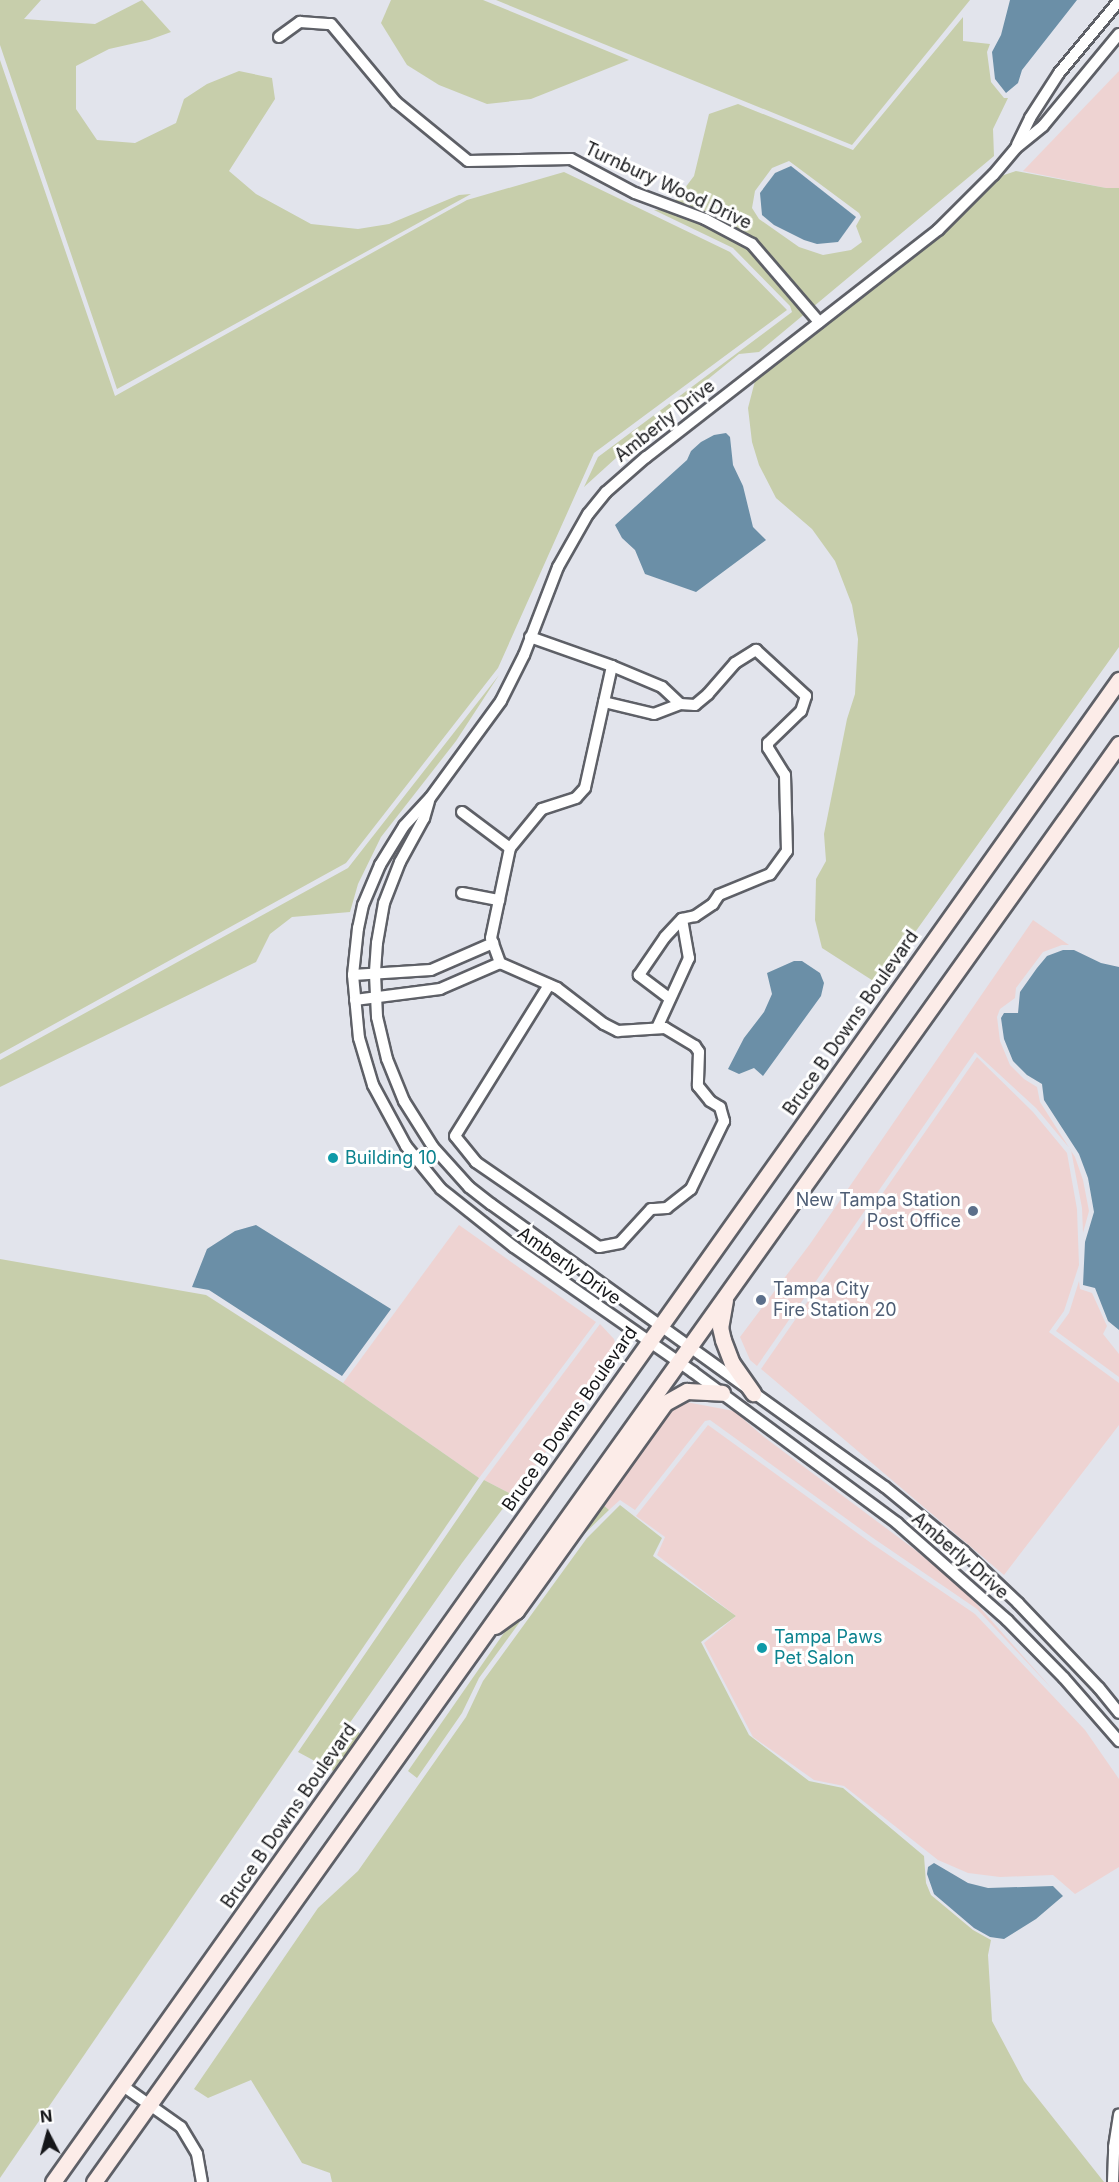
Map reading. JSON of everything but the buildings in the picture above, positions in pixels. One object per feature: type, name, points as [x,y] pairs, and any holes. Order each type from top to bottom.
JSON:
[{"type":"main road","name":"Bruce B Downs Boulevard","points":[[53,2182],[1119,680]]},
{"type":"main road","points":[[94,2182],[1119,744]]},
{"type":"main road","points":[[727,1293],[720,1327],[723,1340],[732,1364],[753,1393]]},
{"type":"main road","points":[[483,1635],[516,1611],[665,1403],[687,1391],[722,1393]]},
{"type":"street","name":"Amberly Drive","points":[[1016,148],[1030,118],[1059,73],[1119,1]]},
{"type":"street","name":"Turnbury Wood Drive","points":[[279,38],[300,22],[331,24],[396,102],[468,161],[571,159],[635,193],[705,219],[752,244],[819,322]]},
{"type":"street","name":"Amberly Drive","points":[[1118,1738],[1015,1628],[952,1569],[872,1504],[722,1393],[472,1216],[430,1177],[395,1129],[373,1085],[359,1038],[353,975],[358,928],[372,884],[392,842],[430,798],[501,701],[558,567],[575,534],[606,492],[646,456],[938,230],[993,176],[1016,148],[1043,126],[1119,34]]},
{"type":"street","points":[[530,637],[612,666],[662,687],[680,704]]},
{"type":"street","points":[[604,702],[654,714],[680,704],[695,705],[708,694],[735,663],[756,650],[806,696],[801,711],[768,742],[768,748],[785,775],[787,851],[770,874],[719,895],[713,904],[695,916],[682,919],[665,937],[639,975],[669,998]]},
{"type":"street","points":[[500,963],[491,938],[510,848],[542,809],[576,798],[585,788],[612,666]]},
{"type":"street","name":"Amberly Drive","points":[[430,798],[424,818],[400,862],[384,903],[377,943],[375,974],[376,999],[387,1059],[404,1101],[418,1126],[451,1168],[491,1204],[885,1487],[963,1551],[1099,1688],[1119,1713]]},
{"type":"street","points":[[462,812],[510,848]]},
{"type":"street","points":[[462,893],[499,900]]},
{"type":"street","points":[[657,1028],[689,958],[682,919]]},
{"type":"street","points":[[353,975],[420,972],[459,959],[493,943]]},
{"type":"street","points":[[355,1000],[423,994],[500,963],[549,984],[604,1024],[618,1031],[665,1028],[695,1046],[699,1052],[698,1086],[710,1101],[720,1107],[724,1121],[691,1189],[667,1208],[651,1209],[620,1243],[599,1247],[476,1162],[455,1136],[549,984]]},
{"type":"street","points":[[420,972],[423,994]]},
{"type":"street","points":[[123,2086],[182,2127],[197,2154],[202,2182]]},
{"type":"street","points":[[1113,2182],[1114,2147],[1119,2114]]},
{"type":"shaded area","points":[[1119,71],[1119,188],[1106,188],[1023,171]]},
{"type":"shaded area","points":[[1033,920],[1069,945],[1062,945],[1043,952],[1016,988],[1015,998],[1000,1009],[997,1017],[1000,1041],[1010,1065],[1024,1079],[1037,1087],[1040,1102],[1069,1148],[1036,1108],[975,1052],[757,1366],[750,1360],[740,1337],[810,1244]]},
{"type":"shaded area","points":[[977,1057],[1033,1112],[1067,1153],[1077,1209],[1079,1265],[1064,1311],[1049,1332],[1119,1383],[1119,1425],[1004,1575],[761,1369]]},
{"type":"shaded area","points":[[1071,1151],[1083,1180],[1089,1211],[1083,1233],[1082,1208]]},
{"type":"shaded area","points":[[459,1225],[596,1322],[479,1478],[343,1383]]},
{"type":"shaded area","points":[[1079,1281],[1080,1289],[1092,1293],[1107,1326],[1103,1334],[1119,1354],[1119,1377],[1056,1331],[1069,1313]]},
{"type":"shaded area","points":[[600,1324],[614,1339],[618,1357],[513,1495],[484,1480]]},
{"type":"shaded area","points":[[686,1402],[734,1411],[764,1437],[914,1549],[966,1592],[1054,1691],[977,1609],[873,1538],[710,1420],[705,1421],[635,1510],[620,1500],[609,1510],[601,1503],[668,1409]]},
{"type":"shaded area","points":[[708,1425],[871,1543],[975,1614],[1085,1730],[1119,1779],[1119,1867],[1075,1894],[1053,1875],[1000,1877],[968,1873],[938,1860],[844,1786],[814,1780],[753,1737],[704,1643],[736,1616],[657,1555],[665,1537],[636,1516]]},
{"type":"green space","points":[[0,0],[41,0],[24,19],[95,24],[142,0],[171,32],[149,40],[109,49],[76,66],[76,109],[97,140],[135,143],[176,123],[184,99],[207,84],[239,71],[272,78],[275,99],[229,171],[256,194],[311,224],[358,229],[389,224],[459,195],[471,194],[117,389],[0,45]]},
{"type":"green space","points":[[391,0],[483,0],[629,60],[531,99],[487,104],[439,85],[407,65],[381,23]]},
{"type":"green space","points":[[496,0],[970,0],[852,145]]},
{"type":"green space","points":[[963,17],[963,41],[990,44],[987,52],[991,82],[1004,98],[1008,98],[993,129],[994,156],[759,352],[739,354],[660,418],[584,487],[598,457],[792,312],[790,306],[733,248],[654,210],[669,209],[694,176],[709,114],[738,104],[853,150]],"holes":[[[789,161],[859,213],[861,217],[856,226],[862,242],[851,250],[823,255],[799,247],[759,219],[752,208],[755,191],[772,168]]]},
{"type":"green space","points":[[0,60],[115,396],[467,200],[564,172],[730,252],[787,310],[594,453],[498,668],[346,863],[0,1054]]},
{"type":"green space","points":[[1016,171],[1106,188],[1119,188],[1119,647],[878,984],[822,948],[815,920],[816,879],[826,861],[824,834],[847,719],[855,694],[858,639],[852,605],[835,561],[812,529],[776,498],[759,465],[752,442],[748,408],[756,377],[995,178]]},
{"type":"green space","points":[[499,675],[456,741],[381,837],[358,884],[350,912],[292,917],[270,934],[256,962],[0,1087],[0,1060],[348,868]]},
{"type":"green space","points":[[0,1259],[206,1295],[343,1383],[479,1478],[0,2178]]},
{"type":"green space","points":[[484,1480],[513,1495],[462,1563],[349,1724],[363,1736],[337,1773],[298,1752]]},
{"type":"green space","points":[[601,1503],[609,1510],[583,1535],[479,1678],[462,1713],[417,1778],[408,1771],[513,1620]]},
{"type":"green space","points":[[620,1505],[662,1538],[653,1556],[736,1616],[701,1642],[749,1735],[809,1781],[843,1788],[924,1856],[926,1883],[931,1895],[973,1930],[991,1940],[988,1955],[992,2021],[1024,2081],[1104,2182],[332,2182],[330,2173],[302,2163],[251,2080],[208,2098],[194,2089],[318,1908],[358,1871],[466,1717],[483,1681],[587,1538]]},
{"type":"water","points":[[1010,0],[1077,0],[1022,70],[1018,83],[1006,93],[995,79],[992,52],[1001,35]]},
{"type":"water","points":[[791,166],[856,217],[838,242],[817,244],[804,240],[774,225],[762,215],[760,193],[775,173]]},
{"type":"water","points":[[726,433],[730,437],[733,465],[743,486],[753,527],[766,540],[696,592],[645,574],[635,550],[622,538],[615,525],[687,460],[691,451],[701,442],[714,435]]},
{"type":"water","points":[[1063,950],[1074,950],[1101,963],[1119,967],[1119,1330],[1108,1321],[1095,1288],[1083,1285],[1085,1242],[1094,1212],[1088,1178],[1079,1154],[1044,1100],[1042,1084],[1027,1075],[1013,1061],[1004,1039],[1001,1018],[1004,1013],[1018,1013],[1020,992],[1037,968],[1047,956]]},
{"type":"water","points":[[794,961],[802,961],[820,973],[824,983],[821,996],[763,1076],[754,1068],[739,1074],[728,1069],[744,1038],[764,1012],[772,994],[767,973]]},
{"type":"water","points":[[256,1225],[391,1309],[342,1376],[209,1290],[192,1287],[207,1249],[235,1231]]},
{"type":"water","points":[[934,1863],[968,1883],[988,1888],[1053,1886],[1063,1896],[1036,1919],[1004,1939],[990,1937],[974,1928],[934,1894],[927,1874],[928,1867]]},
{"type":"place","name":"Building 10","points":[[333,1158]]},
{"type":"place","name":"New Tampa Station Post Office","points":[[973,1211]]},
{"type":"place","name":"Tampa City Fire Station 20","points":[[761,1300]]},
{"type":"place","name":"Tampa Paws Pet Salon","points":[[762,1648]]}]
